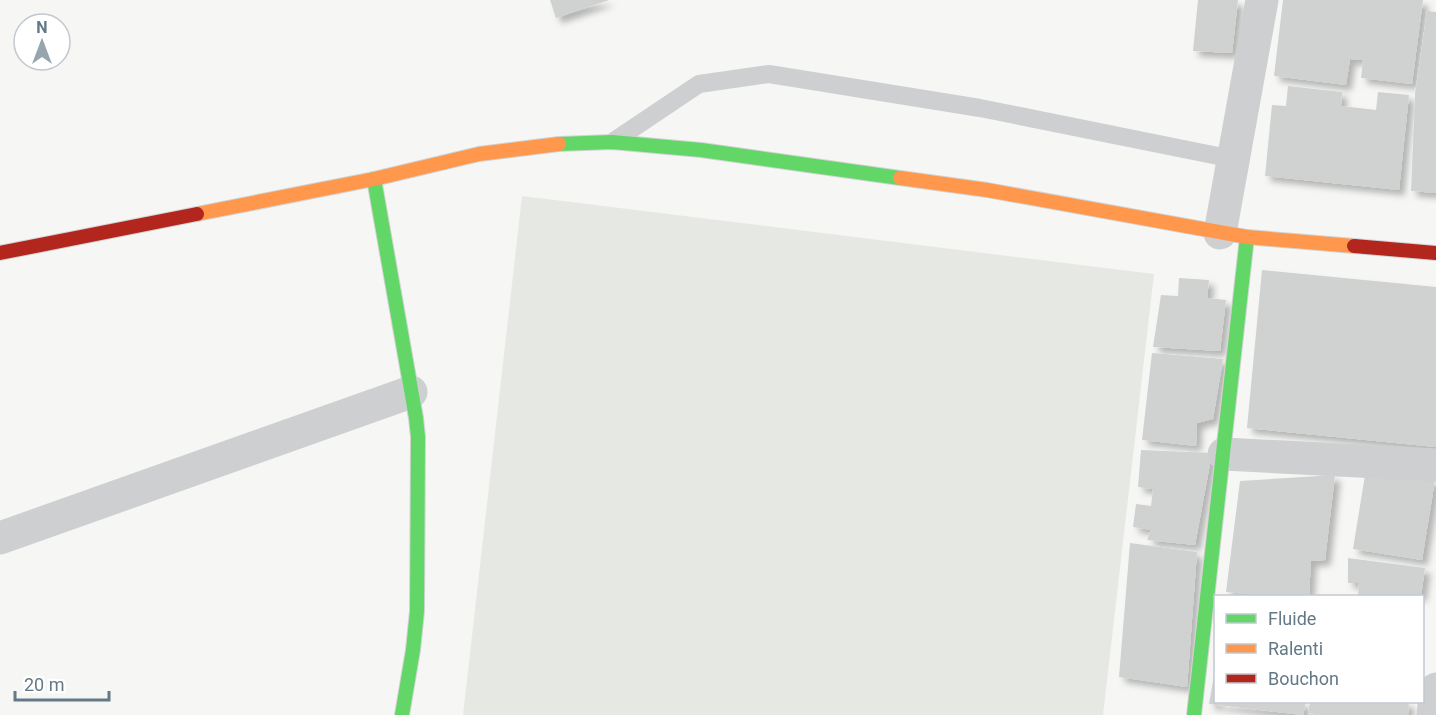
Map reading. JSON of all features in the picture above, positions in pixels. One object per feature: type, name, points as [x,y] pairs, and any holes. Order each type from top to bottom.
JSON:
[{"type":"main road","points":[[0,254],[374,178],[479,154],[552,144],[612,142],[701,150],[987,190],[1233,235],[1436,254]]},
{"type":"main road","points":[[374,178],[418,437],[417,611],[402,715]]},
{"type":"main road","points":[[1194,715],[1224,454],[1233,235]]},
{"type":"street","points":[[1233,235],[1233,159],[1262,0]]},
{"type":"street","points":[[0,538],[411,392]]},
{"type":"street","points":[[1224,454],[1436,465]]},
{"type":"street","points":[[1433,715],[1436,688]]},
{"type":"lane","points":[[612,142],[699,84],[769,74],[980,108],[1233,159]]},
{"type":"shaded area","points":[[522,196],[1154,274],[1103,715],[463,715]]},
{"type":"building","points":[[550,0],[609,0],[556,18]]},
{"type":"building","points":[[1198,0],[1238,0],[1232,53],[1193,51]]},
{"type":"building","points":[[1283,0],[1423,0],[1412,84],[1361,78],[1363,60],[1350,59],[1346,85],[1274,76]]},
{"type":"building","points":[[1427,11],[1436,12],[1436,193],[1411,191],[1415,94]]},
{"type":"building","points":[[1288,86],[1342,92],[1341,106],[1376,110],[1378,92],[1409,95],[1399,190],[1265,176],[1272,105],[1286,106]]},
{"type":"building","points":[[1262,270],[1436,287],[1436,447],[1247,428]]},
{"type":"building","points":[[1179,278],[1209,280],[1207,298],[1226,300],[1220,351],[1153,347],[1161,295],[1178,296]]},
{"type":"building","points":[[1152,353],[1223,359],[1213,419],[1197,423],[1196,446],[1142,440]]},
{"type":"building","points":[[1141,450],[1212,453],[1195,545],[1147,540],[1151,530],[1133,527],[1136,504],[1151,506],[1153,489],[1138,487]]},
{"type":"building","points":[[1366,469],[1435,480],[1422,560],[1353,549]]},
{"type":"building","points":[[1335,475],[1325,560],[1311,561],[1309,595],[1258,595],[1226,592],[1240,481]]},
{"type":"building","points":[[1130,543],[1197,552],[1187,687],[1119,677]]},
{"type":"building","points":[[1348,558],[1425,568],[1421,595],[1358,595],[1359,583],[1348,583]]},
{"type":"building","points":[[1214,675],[1214,703],[1306,703],[1303,715],[1209,704]]},
{"type":"building","points":[[1310,703],[1409,703],[1408,715],[1308,713]]},
{"type":"traffic: fast","points":[[559,144],[612,142],[701,150],[900,178]]},
{"type":"traffic: fast","points":[[374,179],[418,437],[417,611],[402,715]]},
{"type":"traffic: fast","points":[[1194,715],[1247,237]]},
{"type":"traffic: slow","points":[[197,214],[374,179],[479,154],[559,144]]},
{"type":"traffic: slow","points":[[900,178],[987,190],[1247,237],[1354,246]]},
{"type":"traffic: jam","points":[[0,253],[197,214]]},
{"type":"traffic: jam","points":[[1354,246],[1436,253]]}]
